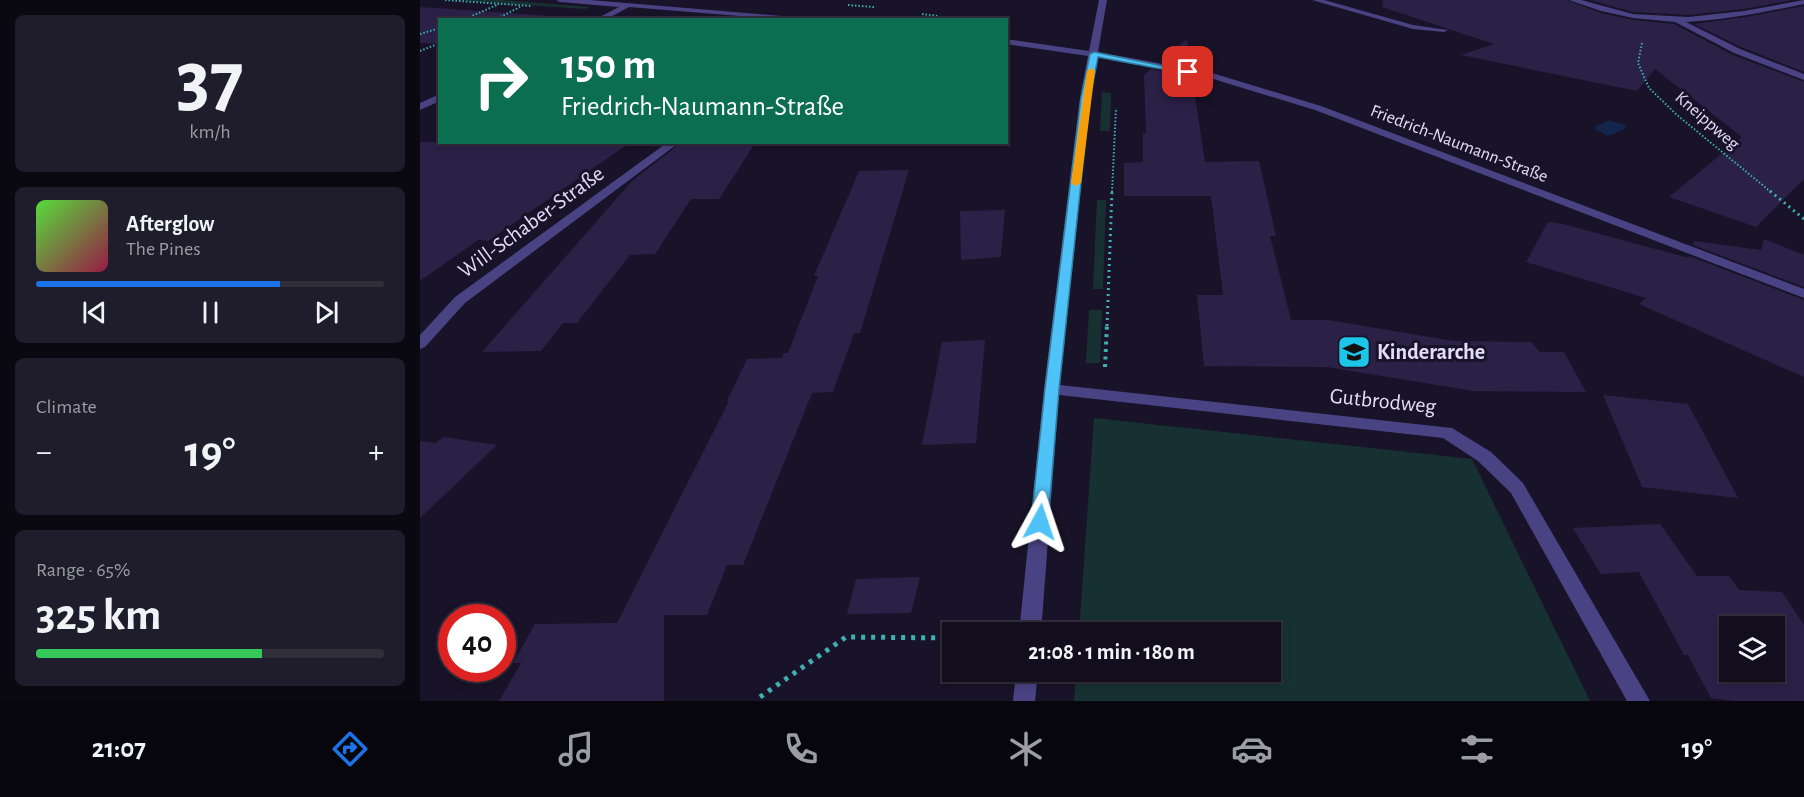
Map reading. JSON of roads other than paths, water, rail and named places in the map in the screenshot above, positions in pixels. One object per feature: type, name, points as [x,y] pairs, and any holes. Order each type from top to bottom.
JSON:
[{"type":"street","points":[[560,0],[800,18]]},
{"type":"street","points":[[1031,622],[1052,389],[1085,98],[1102,0]]},
{"type":"street","points":[[1316,0],[1413,27],[1444,30]]},
{"type":"street","points":[[1573,0],[1602,11],[1647,19],[1679,21],[1721,18],[1804,2]]},
{"type":"street","points":[[602,18],[628,5]]},
{"type":"street","points":[[1679,21],[1737,51],[1804,77]]},
{"type":"street","name":"Friedrich-Naumann-Straße","points":[[1008,41],[1094,54],[1212,76],[1318,108],[1804,294]]},
{"type":"street","points":[[420,107],[438,98]]},
{"type":"street","name":"Will-Schaber-Straße","points":[[420,344],[460,300],[672,144]]},
{"type":"street","name":"Gutbrodweg","points":[[1052,389],[1446,432],[1472,446],[1504,472],[1517,488],[1639,701]]},
{"type":"street","points":[[1024,701],[1025,682]]},
{"type":"water","points":[[1609,120],[1626,125],[1625,129],[1608,136],[1593,128]]},
{"type":"place","name":"Kinderarche","points":[[1354,352]]}]
